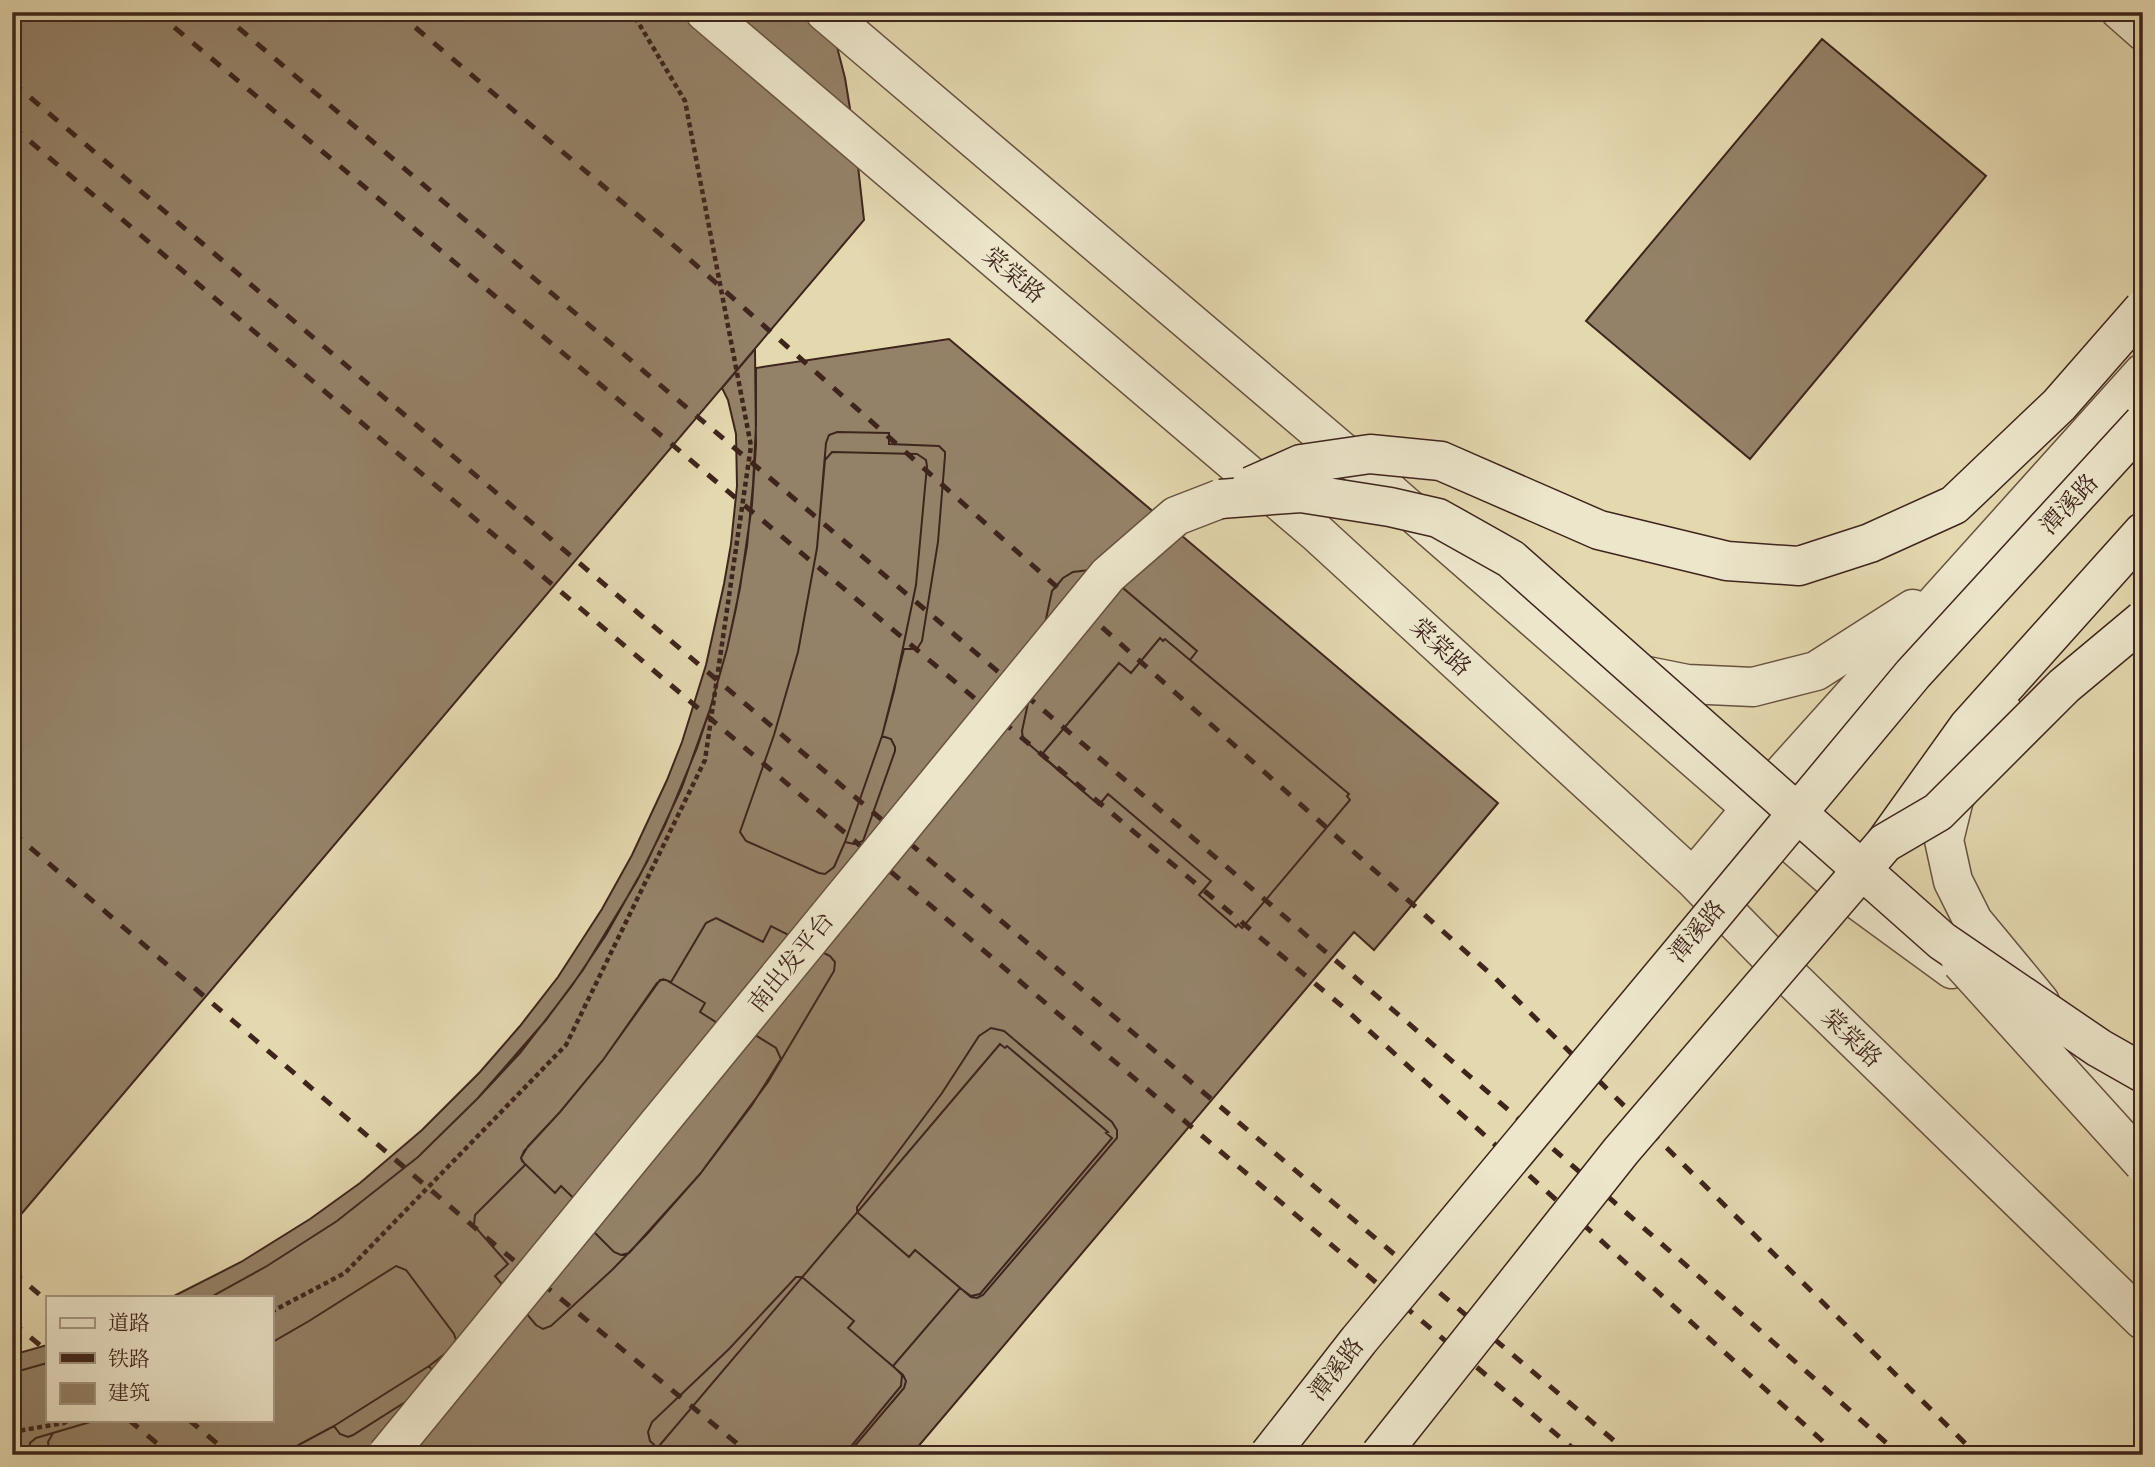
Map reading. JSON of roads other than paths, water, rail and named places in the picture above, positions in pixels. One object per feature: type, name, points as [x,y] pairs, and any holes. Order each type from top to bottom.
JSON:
[{"type":"street","name":"棠棠路","points":[[705,12],[1317,533],[1693,878],[1788,975],[2131,1309]]},
{"type":"street","points":[[825,12],[1379,483],[1852,896],[2126,1079]]},
{"type":"street","points":[[2118,12],[2143,34]]},
{"type":"street","points":[[1220,499],[1301,464],[1370,454],[1441,461],[1599,530],[1727,561],[1799,566],[1870,544],[1954,505],[2059,405],[2143,309]]},
{"type":"street","points":[[1693,878],[1751,809],[2143,373]]},
{"type":"street","name":"潭溪路","points":[[1269,1455],[1359,1339],[1913,674],[2143,423]]},
{"type":"street","points":[[1220,499],[1301,492],[1390,507],[1438,518],[1511,559],[1942,941],[2143,1163]]},
{"type":"street","name":"南出发平台","points":[[387,1455],[1108,575],[1176,516],[1220,499]]},
{"type":"street","points":[[1380,1455],[1621,1151],[1885,843],[1968,727],[2143,532]]},
{"type":"street","points":[[1788,975],[2004,713],[2143,554]]},
{"type":"street","points":[[1585,663],[1687,684],[1753,687],[1816,671],[1953,583]]},
{"type":"street","points":[[1885,843],[1938,812],[2064,686],[2143,620]]},
{"type":"street","points":[[2004,713],[1954,799],[1944,839],[1953,881],[1973,921],[2126,1079]]},
{"type":"street","points":[[1942,941],[2099,1048],[2126,1079],[2143,1110]]},
{"type":"railway","points":[[156,12],[1343,1007],[1838,1455]]},
{"type":"railway","points":[[220,12],[1275,908],[1693,1271],[1900,1455]]},
{"type":"railway","points":[[397,12],[679,250],[1493,976],[1977,1455]]},
{"type":"railway","points":[[12,82],[1631,1455]]},
{"type":"railway","points":[[12,126],[1581,1455]]},
{"type":"railway","points":[[12,832],[494,1244],[751,1455]]},
{"type":"railway","points":[[12,1271],[46,1300]]},
{"type":"railway","points":[[12,1322],[46,1350]]},
{"type":"railway","points":[[131,1422],[171,1455]]},
{"type":"railway","points":[[191,1422],[231,1455]]}]
